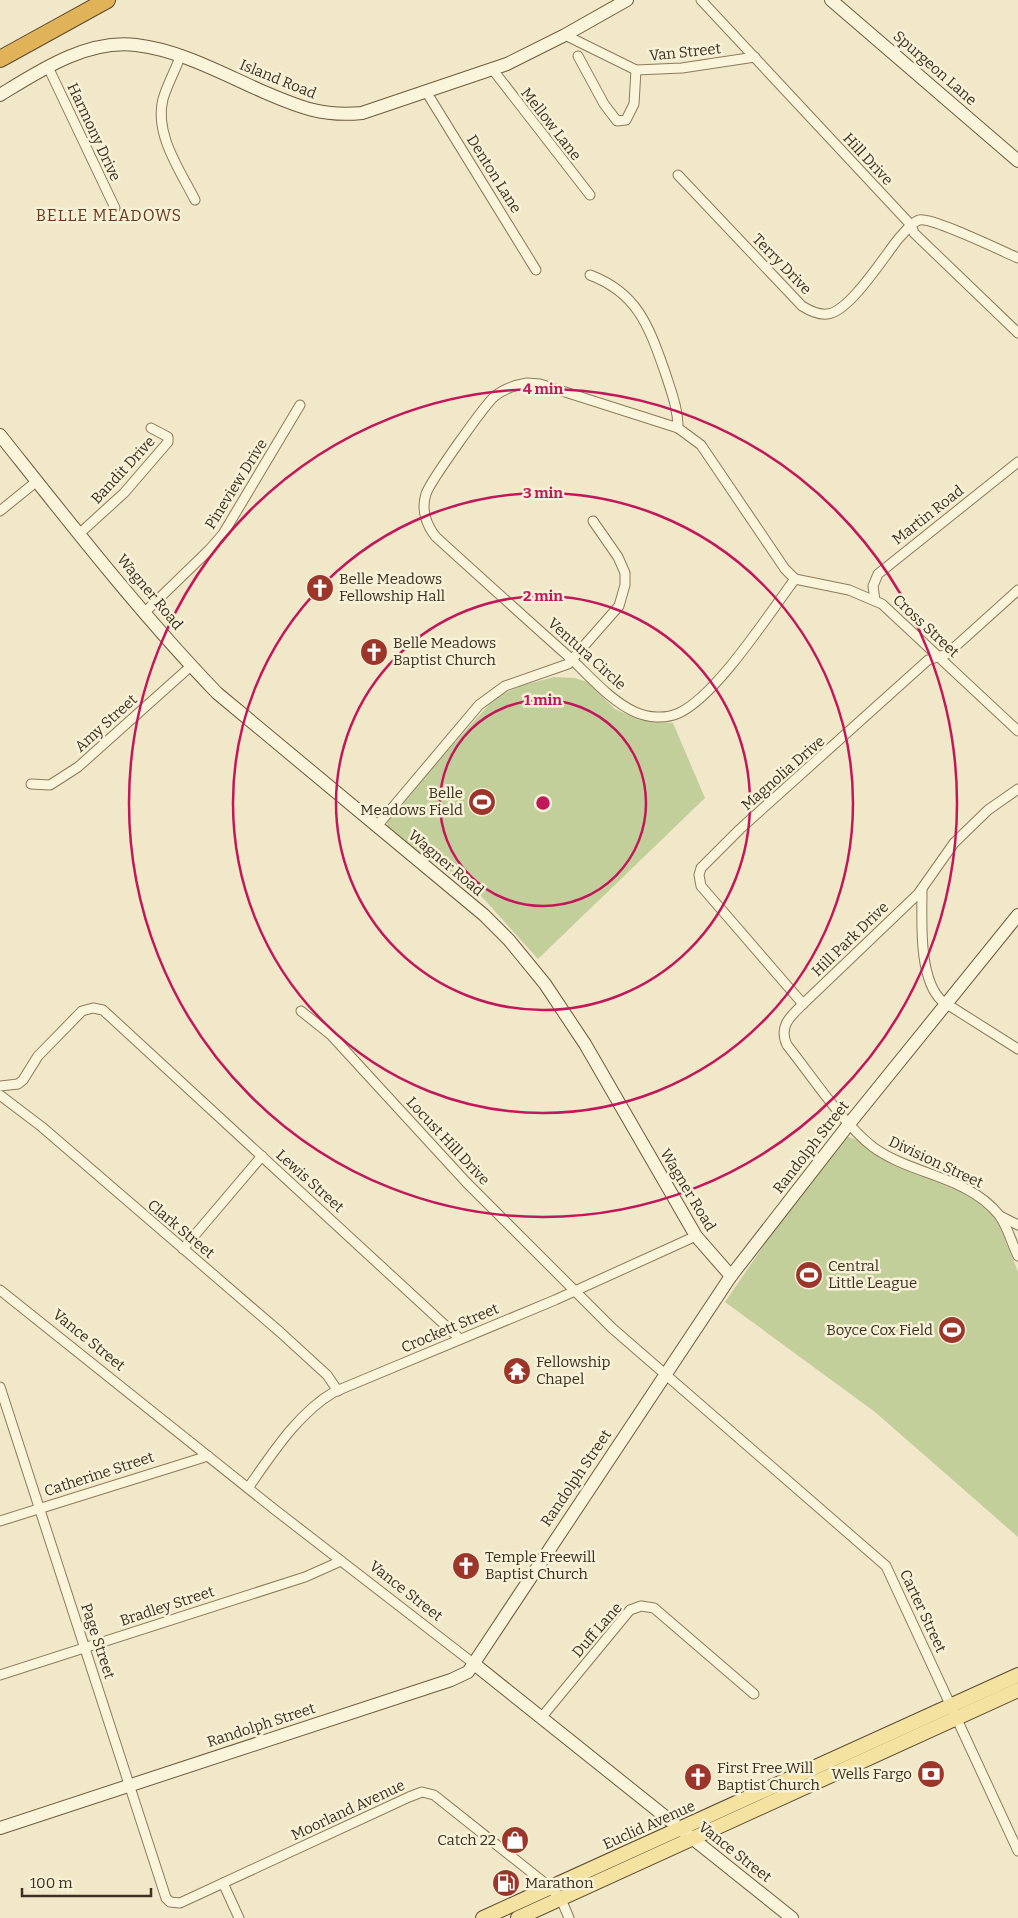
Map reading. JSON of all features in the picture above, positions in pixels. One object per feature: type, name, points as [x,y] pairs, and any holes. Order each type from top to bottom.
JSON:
[{"type":"highway","points":[[0,59],[107,0]]},
{"type":"main road","name":"Euclid Avenue","points":[[483,1918],[548,1886],[680,1829],[1018,1674]]},
{"type":"main road","name":"Euclid Avenue","points":[[518,1918],[1018,1690]]},
{"type":"street","name":"Island Road","points":[[0,95],[48,67],[89,50],[120,44],[149,47],[180,56],[299,107],[326,113],[362,112],[427,93],[492,70],[565,35],[628,0]]},
{"type":"street","name":"Hill Drive","points":[[701,0],[911,225],[914,233],[1018,333]]},
{"type":"street","name":"Spurgeon Lane","points":[[831,0],[1018,161]]},
{"type":"street","name":"Van Street","points":[[565,35],[636,70],[682,68],[755,57]]},
{"type":"street","points":[[180,56],[163,99],[162,125],[176,164],[195,200]]},
{"type":"street","points":[[578,56],[614,118],[621,121],[626,120],[634,104],[636,70]]},
{"type":"street","name":"Harmony Drive","points":[[48,67],[115,208]]},
{"type":"street","name":"Mellow Lane","points":[[492,70],[590,195]]},
{"type":"street","name":"Denton Lane","points":[[427,93],[536,270]]},
{"type":"street","name":"Terry Drive","points":[[678,175],[802,306],[818,314],[828,314],[844,307],[911,225]]},
{"type":"street","points":[[911,225],[918,220],[925,220],[1018,258]]},
{"type":"street","points":[[590,274],[609,282],[623,293],[646,322],[676,406],[678,428]]},
{"type":"street","name":"Ventura Circle","points":[[540,384],[678,428],[701,444],[785,569],[794,579],[708,691],[690,707],[678,714],[657,717],[636,712],[626,707],[590,678],[436,537],[425,515],[426,492],[491,400],[502,391],[517,385],[540,384]]},
{"type":"street","name":"Pineview Drive","points":[[145,612],[223,534],[300,405]]},
{"type":"street","name":"Bandit Drive","points":[[79,534],[124,493],[168,442],[168,437],[151,428]]},
{"type":"street","name":"Wagner Road","points":[[0,435],[79,534],[191,666],[217,693],[484,915],[524,958],[585,1044],[696,1236],[731,1276]]},
{"type":"street","name":"Martin Road","points":[[875,600],[873,586],[878,574],[1018,462]]},
{"type":"street","points":[[0,511],[37,481]]},
{"type":"street","points":[[377,826],[488,697],[505,686],[563,667],[572,660],[619,606],[625,585],[622,564],[594,521]]},
{"type":"street","name":"Cross Street","points":[[794,579],[849,590],[875,600],[898,616],[1018,731]]},
{"type":"street","name":"Magnolia Drive","points":[[803,1004],[701,886],[699,876],[701,868],[740,829],[928,660],[946,654],[1018,590]]},
{"type":"street","name":"Amy Street","points":[[31,784],[50,784],[78,767],[191,666]]},
{"type":"street","name":"Hill Park Drive","points":[[850,1124],[784,1039],[785,1026],[803,1004],[922,889],[954,843],[988,810],[1018,788]]},
{"type":"street","points":[[922,889],[923,935],[927,969],[932,990],[947,1004],[1018,1049]]},
{"type":"street","name":"Randolph Street","points":[[0,1828],[452,1680],[468,1672],[731,1276],[850,1124],[1018,916]]},
{"type":"street","name":"Lewis Street","points":[[0,1086],[18,1084],[23,1080],[48,1044],[82,1011],[88,1008],[103,1010],[460,1338]]},
{"type":"street","name":"Locust Hill Drive","points":[[300,1011],[331,1035],[466,1182],[612,1328],[667,1375]]},
{"type":"street","name":"Clark Street","points":[[0,1095],[42,1128],[327,1375],[338,1391]]},
{"type":"street","name":"Division Street","points":[[850,1124],[856,1133],[888,1157],[962,1187],[980,1197],[1000,1216],[1017,1252]]},
{"type":"street","points":[[183,1249],[262,1156]]},
{"type":"street","points":[[1000,1216],[1018,1224]]},
{"type":"street","name":"Crockett Street","points":[[248,1488],[300,1420],[314,1406],[338,1391],[696,1236]]},
{"type":"street","name":"Vance Street","points":[[0,1290],[248,1488],[473,1663],[792,1918]]},
{"type":"street","name":"Carter Street","points":[[667,1375],[886,1566],[1018,1851]]},
{"type":"street","name":"Page Street","points":[[0,1387],[166,1898],[170,1902]]},
{"type":"street","name":"Catherine Street","points":[[0,1521],[208,1456]]},
{"type":"street","name":"Bradley Street","points":[[0,1675],[296,1580],[341,1560]]},
{"type":"street","name":"Duff Lane","points":[[541,1718],[630,1610],[641,1606],[654,1608],[754,1694]]},
{"type":"street","name":"Moorland Avenue","points":[[170,1902],[180,1902],[409,1797],[426,1792],[434,1795],[548,1886]]},
{"type":"street","points":[[223,1883],[240,1918]]},
{"type":"street","points":[[548,1886],[561,1899],[569,1918]]},
{"type":"green space","points":[[554,677],[575,678],[587,682],[615,709],[639,720],[673,723],[705,798],[538,959],[483,898],[388,830],[387,822],[398,806],[495,698],[520,686]]},
{"type":"green space","points":[[846,1136],[857,1140],[895,1165],[972,1197],[989,1210],[1000,1226],[1018,1272],[1018,1537],[875,1412],[725,1302],[793,1203]]},
{"type":"place","name":"Belle Meadows Fellowship Hall","points":[[320,588]]},
{"type":"place","name":"Belle Meadows Baptist Church","points":[[374,652]]},
{"type":"place","name":"Belle Meadows Field","points":[[482,802]]},
{"type":"place","name":"Central Little League","points":[[809,1275]]},
{"type":"place","name":"Boyce Cox Field","points":[[952,1330]]},
{"type":"place","name":"Fellowship Chapel","points":[[517,1371]]},
{"type":"place","name":"Temple Freewill Baptist Church","points":[[466,1566]]},
{"type":"place","name":"Wells Fargo","points":[[931,1774]]},
{"type":"place","name":"First Free Will Baptist Church","points":[[698,1777]]},
{"type":"place","name":"Catch 22","points":[[515,1840]]},
{"type":"place","name":"Marathon","points":[[506,1883]]},
{"type":"district","name":"BELLE MEADOWS","points":[[109,215]]}]
